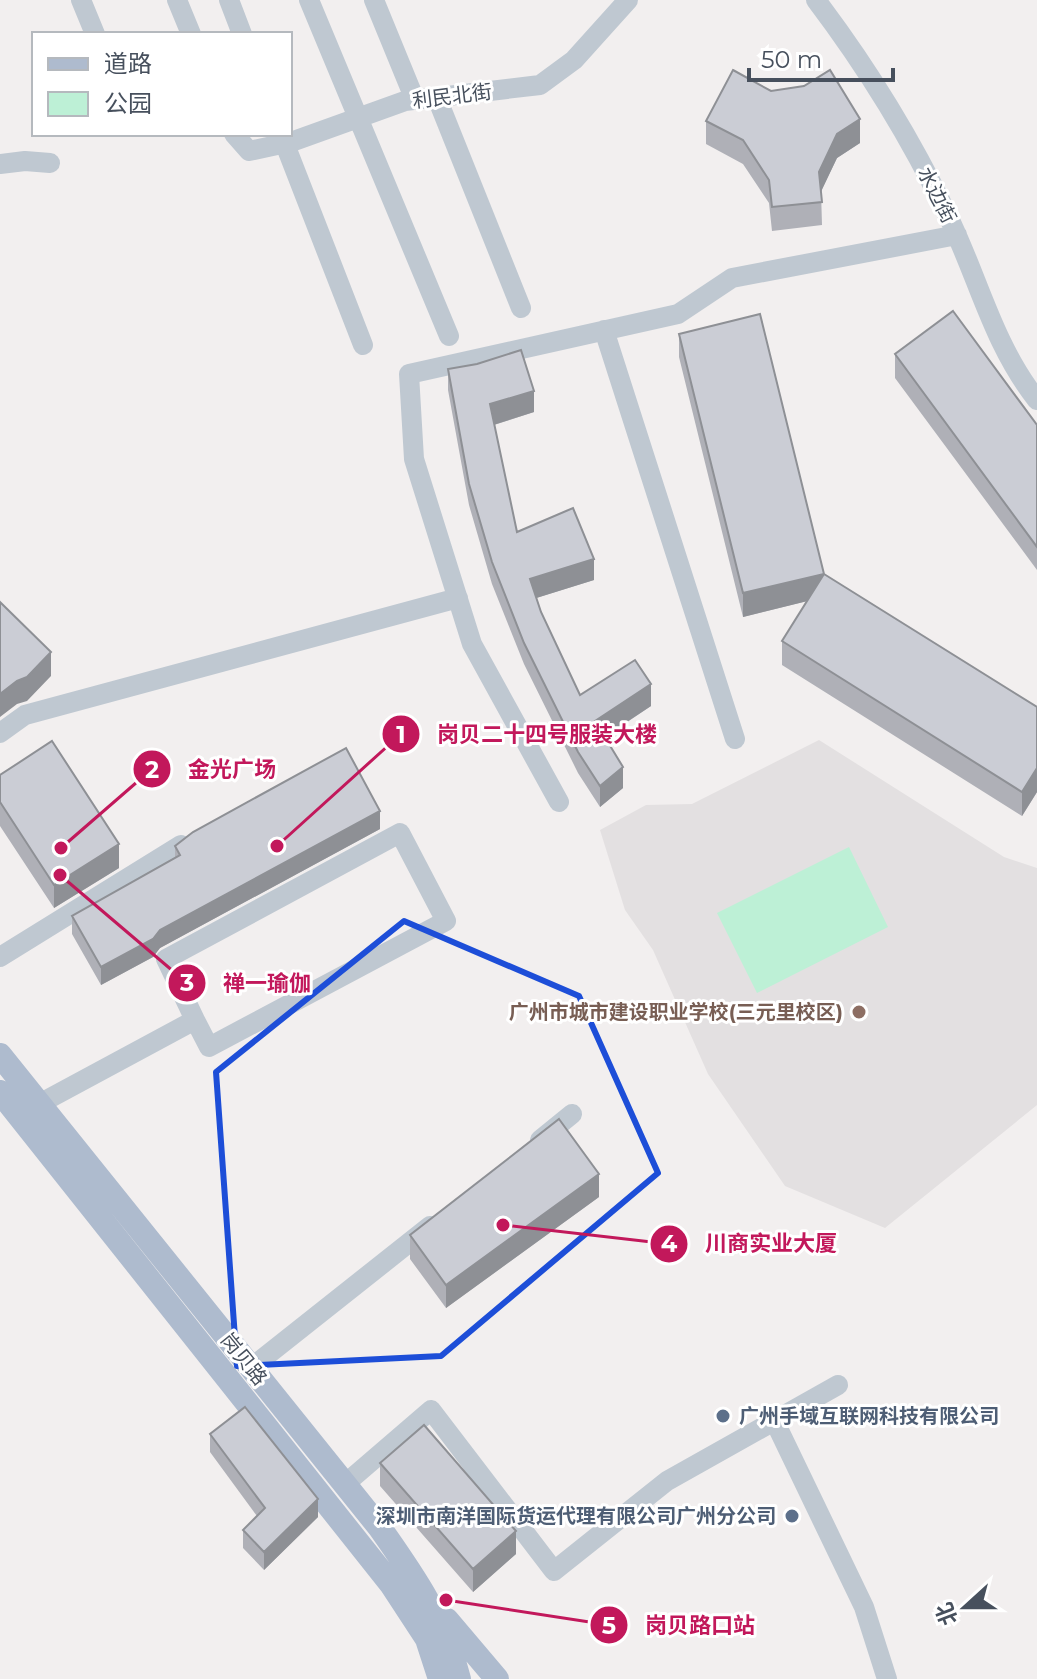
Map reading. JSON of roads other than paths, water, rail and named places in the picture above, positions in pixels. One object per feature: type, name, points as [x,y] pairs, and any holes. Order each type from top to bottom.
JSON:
[{"type":"main road","name":"岗贝路","points":[[0,1055],[380,1528],[428,1597],[453,1653],[459,1679]]},
{"type":"main road","name":"岗贝路","points":[[0,1092],[391,1584],[427,1639],[440,1679]]},
{"type":"main road","points":[[428,1597],[497,1679]]},
{"type":"street","points":[[81,0],[94,32]]},
{"type":"street","points":[[177,0],[190,32]]},
{"type":"street","points":[[229,0],[241,32]]},
{"type":"street","points":[[309,0],[449,336]]},
{"type":"street","points":[[374,0],[415,100]]},
{"type":"street","name":"利民北街","points":[[236,136],[249,151],[405,101],[540,85],[574,60],[628,0]]},
{"type":"street","name":"水边街","points":[[816,0],[878,90],[931,182],[957,235],[989,318],[1037,400]]},
{"type":"street","points":[[437,98],[521,308]]},
{"type":"street","points":[[283,139],[363,345]]},
{"type":"street","points":[[0,164],[25,161],[50,163]]},
{"type":"street","points":[[559,802],[472,644],[414,459],[409,374],[678,314],[732,278],[957,235]]},
{"type":"street","points":[[604,330],[735,739]]},
{"type":"street","points":[[0,733],[25,715],[458,598]]},
{"type":"street","points":[[400,833],[446,921],[209,1047],[195,1020],[166,959],[400,833]]},
{"type":"street","points":[[0,957],[181,845]]},
{"type":"street","points":[[39,1104],[195,1020]]},
{"type":"street","points":[[523,1153],[572,1114]]},
{"type":"street","points":[[251,1368],[449,1212]]},
{"type":"street","points":[[345,1484],[431,1410],[554,1571],[667,1481],[838,1385]]},
{"type":"street","points":[[775,1422],[864,1607],[887,1679]]},
{"type":"place","name":"岗贝二十四号服装大楼","points":[[277,846]]},
{"type":"place","name":"金光广场","points":[[61,848]]},
{"type":"place","name":"禅一瑜伽","points":[[60,875]]},
{"type":"place","name":"广州市城市建设职业学校(三元里校区)","points":[[859,1012]]},
{"type":"place","name":"川商实业大厦","points":[[503,1225]]},
{"type":"place","name":"广州手域互联网科技有限公司","points":[[723,1416]]},
{"type":"place","name":"深圳市南洋国际货运代理有限公司广州分公司","points":[[792,1516]]},
{"type":"place","name":"岗贝路口站","points":[[446,1600]]}]
